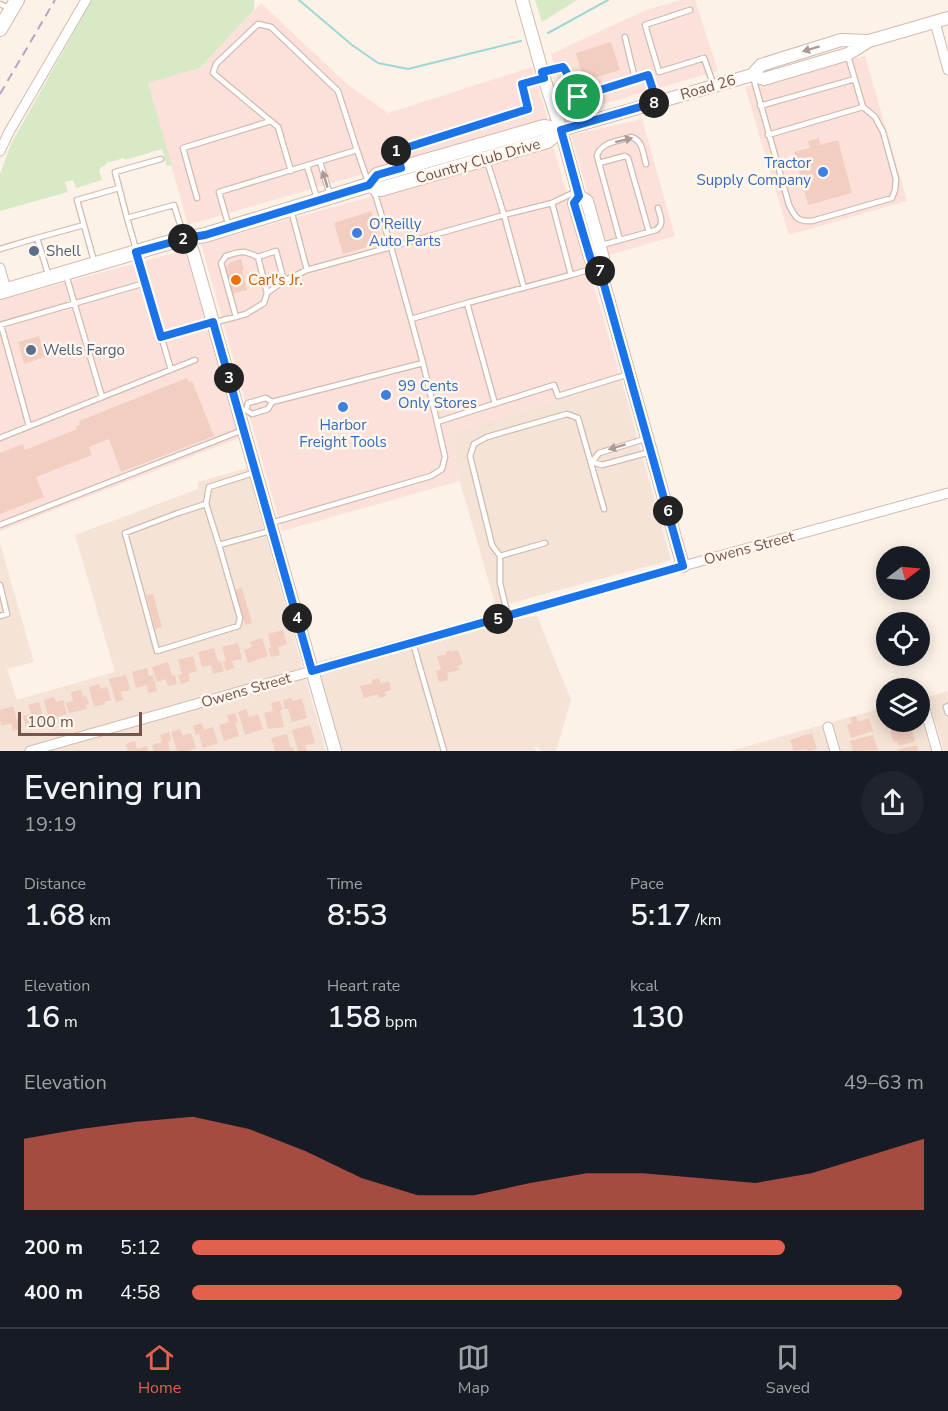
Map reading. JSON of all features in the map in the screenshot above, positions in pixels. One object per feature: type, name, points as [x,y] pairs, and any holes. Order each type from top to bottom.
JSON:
[{"type":"main road","points":[[0,29],[9,4]]},
{"type":"main road","name":"Country Club Drive","points":[[3,291],[291,210],[369,185],[377,175],[452,153],[544,127],[561,130]]},
{"type":"main road","name":"Country Club Drive","points":[[369,185],[381,189],[547,141],[561,130]]},
{"type":"street","points":[[0,151],[86,0]]},
{"type":"street","points":[[522,0],[578,193],[587,201],[603,258],[598,265]]},
{"type":"street","name":"Road 26","points":[[752,75],[764,79],[848,54],[868,41],[948,18]]},
{"type":"street","points":[[935,22],[948,70]]},
{"type":"street","name":"Road 26","points":[[561,130],[752,75],[761,64],[841,40],[868,41]]},
{"type":"street","points":[[578,193],[574,203],[576,211],[591,260],[598,265],[683,566]]},
{"type":"street","points":[[576,211],[584,215],[593,246],[599,246]]},
{"type":"street","points":[[187,238],[242,411],[244,430],[335,751]]},
{"type":"street","points":[[0,268],[3,291]]},
{"type":"street","name":"Owens Street","points":[[30,751],[948,493]]},
{"type":"street","points":[[930,726],[937,751]]},
{"type":"street","points":[[828,727],[835,751]]},
{"type":"lane","points":[[659,72],[645,25],[690,10]]},
{"type":"lane","points":[[219,545],[432,476],[442,469],[445,457],[423,363],[391,247],[376,197],[369,185],[338,91],[271,27],[258,24],[216,64],[213,73],[278,127],[291,171]]},
{"type":"lane","points":[[625,37],[635,79]]},
{"type":"lane","points":[[752,75],[789,205],[795,217],[803,222],[812,221],[892,198],[895,190],[896,179],[883,132],[875,117],[863,107],[848,54]]},
{"type":"lane","points":[[401,168],[396,151],[528,109],[522,84],[563,67],[566,70],[571,90],[578,97],[704,58],[714,86]]},
{"type":"lane","points":[[648,75],[657,102]]},
{"type":"lane","points":[[760,106],[855,79]]},
{"type":"lane","points":[[768,135],[863,107]]},
{"type":"lane","points":[[197,198],[183,148],[271,121]]},
{"type":"lane","points":[[447,136],[452,153]]},
{"type":"lane","points":[[620,240],[597,156],[598,150],[603,146],[632,137],[636,138],[640,142],[646,164]]},
{"type":"lane","points":[[229,228],[219,192],[357,150]]},
{"type":"lane","points":[[599,163],[625,156],[628,158],[649,232]]},
{"type":"lane","points":[[486,158],[524,288]]},
{"type":"lane","points":[[161,159],[115,172],[171,370]]},
{"type":"lane","points":[[320,162],[324,199]]},
{"type":"lane","points":[[307,166],[324,199]]},
{"type":"lane","points":[[94,264],[77,200],[119,188]]},
{"type":"lane","points":[[267,293],[284,281],[308,270],[552,203],[578,193]]},
{"type":"lane","points":[[552,203],[571,275]]},
{"type":"lane","points":[[127,218],[174,205],[187,238]]},
{"type":"lane","points":[[599,246],[660,227],[662,221],[658,208]]},
{"type":"lane","points":[[291,210],[308,270]]},
{"type":"lane","points":[[0,249],[84,225]]},
{"type":"lane","points":[[37,238],[49,277]]},
{"type":"lane","points":[[236,317],[221,263],[226,256],[242,251],[258,257],[276,252],[284,281]]},
{"type":"lane","points":[[161,337],[246,314],[264,303],[267,293],[258,257]]},
{"type":"lane","points":[[411,319],[571,275],[598,265]]},
{"type":"lane","points":[[66,272],[102,397]]},
{"type":"lane","points":[[29,426],[0,324],[145,283]]},
{"type":"lane","points":[[467,303],[495,404]]},
{"type":"lane","points":[[0,438],[195,360]]},
{"type":"lane","points":[[272,402],[266,398],[248,403],[242,411],[252,414],[268,409],[272,402],[423,363]]},
{"type":"lane","points":[[437,422],[554,385],[558,396],[629,374]]},
{"type":"lane","points":[[508,616],[500,583],[500,556],[492,545],[470,456],[474,444],[487,437],[567,414],[578,418],[604,509]]},
{"type":"lane","points":[[0,525],[244,430]]},
{"type":"lane","points":[[592,462],[599,453],[647,438]]},
{"type":"lane","points":[[592,462],[602,465],[651,451]]},
{"type":"lane","points":[[206,504],[125,533],[157,651],[238,626],[240,618],[206,504],[209,487],[256,472]]},
{"type":"lane","points":[[500,556],[545,543]]},
{"type":"lane","points":[[0,585],[7,614],[0,616]]},
{"type":"lane","points":[[413,643],[444,751]]},
{"type":"lane","points":[[948,706],[946,707],[948,713]]},
{"type":"shaded area","points":[[681,0],[695,0],[718,71],[568,114],[551,54],[646,10]]},
{"type":"shaded area","points":[[261,3],[348,85],[388,113],[532,67],[548,120],[188,225],[148,83],[200,68]]},
{"type":"shaded area","points":[[865,56],[907,201],[789,235],[745,87]]},
{"type":"shaded area","points":[[642,119],[675,236],[606,256],[571,135]]},
{"type":"shaded area","points":[[553,146],[622,382],[447,433],[460,481],[282,531],[201,244]]},
{"type":"shaded area","points":[[185,250],[239,438],[0,531],[0,300]]},
{"type":"shaded area","points":[[622,382],[671,560],[496,607],[446,433]]},
{"type":"shaded area","points":[[247,468],[326,751],[0,751],[0,544],[34,662],[7,669],[17,700],[115,672],[75,535],[198,489],[198,482]]},
{"type":"shaded area","points":[[537,616],[571,700],[556,751],[543,751],[535,746],[536,751],[331,751],[305,665],[434,630]]},
{"type":"shaded area","points":[[948,691],[948,751],[944,751],[930,704],[930,696]]},
{"type":"shaded area","points":[[876,710],[876,732],[926,732],[931,751],[730,751]]},
{"type":"green space","points":[[92,0],[254,0],[254,10],[200,68],[148,83],[172,165],[167,166],[162,149],[125,160],[124,158],[102,166],[99,170],[102,180],[76,188],[73,180],[65,182],[68,192],[0,211],[0,174],[11,144]]},
{"type":"green space","points":[[535,0],[577,0],[542,22]]},
{"type":"building","points":[[611,42],[620,70],[584,81],[576,53]]},
{"type":"building","name":"Tractor Supply Company","points":[[819,138],[820,145],[838,140],[852,193],[808,205],[794,152],[810,148],[808,141]]},
{"type":"building","name":"O'Reilly Auto Parts","points":[[371,211],[381,243],[343,254],[334,223]]},
{"type":"building","name":"Carl's Jr.","points":[[241,259],[247,290],[231,294],[224,268],[231,262]]},
{"type":"building","name":"Wells Fargo","points":[[39,336],[45,357],[24,364],[18,342]]},
{"type":"building","points":[[187,378],[189,383],[192,381],[214,436],[121,472],[109,439],[89,447],[92,455],[36,477],[44,497],[0,514],[0,453],[23,444],[25,450],[77,429],[76,426],[80,425],[79,421]]},
{"type":"building","points":[[242,588],[252,623],[245,625],[235,590]]},
{"type":"building","points":[[153,594],[162,627],[155,629],[146,595]]},
{"type":"building","points":[[283,630],[287,644],[278,647],[280,655],[271,657],[268,649],[271,648],[268,634]]},
{"type":"building","points":[[262,638],[268,656],[248,663],[244,650],[252,647],[250,642]]},
{"type":"building","points":[[238,643],[242,659],[232,661],[234,668],[226,671],[222,647]]},
{"type":"building","points":[[214,648],[218,662],[221,661],[224,671],[213,674],[211,665],[202,667],[198,652]]},
{"type":"building","points":[[450,650],[451,652],[458,650],[463,664],[458,666],[459,670],[447,673],[448,680],[439,682],[436,671],[441,669],[437,656],[446,655],[446,652]]},
{"type":"building","points":[[193,656],[197,671],[188,674],[190,681],[181,684],[178,675],[182,674],[178,660]]},
{"type":"building","points":[[168,662],[177,684],[168,686],[166,679],[157,682],[152,667]]},
{"type":"building","points":[[147,668],[149,676],[153,675],[157,691],[148,693],[147,685],[136,688],[132,672]]},
{"type":"building","points":[[126,675],[130,690],[121,692],[123,700],[116,702],[109,679]]},
{"type":"building","points":[[379,678],[381,684],[389,681],[391,690],[385,692],[386,696],[379,698],[378,694],[364,698],[360,686],[373,683],[372,680]]},
{"type":"building","points":[[99,684],[100,689],[107,687],[111,700],[94,707],[89,687]]},
{"type":"building","points":[[81,690],[89,704],[86,705],[87,709],[69,713],[66,703],[73,701],[71,692]]},
{"type":"building","points":[[54,697],[56,702],[63,700],[67,714],[49,719],[44,700]]},
{"type":"building","points":[[292,698],[292,701],[302,699],[307,718],[292,722],[283,700]]},
{"type":"building","points":[[280,701],[284,727],[268,729],[264,713],[273,711],[271,703]]},
{"type":"building","points":[[39,702],[44,721],[26,726],[23,716],[31,714],[28,705]]},
{"type":"building","points":[[13,706],[22,728],[13,731],[11,723],[2,726],[0,710]]},
{"type":"building","points":[[246,709],[249,717],[258,714],[263,729],[245,735],[238,712]]},
{"type":"building","points":[[235,713],[239,736],[224,741],[219,725],[229,722],[227,715]]},
{"type":"building","points":[[856,716],[858,722],[869,718],[873,731],[851,738],[847,725],[852,723],[850,718]]},
{"type":"building","points":[[202,723],[204,730],[213,727],[218,743],[203,748],[199,734],[196,735],[193,726]]},
{"type":"building","points":[[310,725],[315,743],[305,745],[307,751],[298,751],[292,730]]},
{"type":"building","points":[[180,729],[183,736],[191,733],[196,748],[177,751],[171,732]]},
{"type":"building","points":[[169,732],[170,751],[154,751],[152,745],[162,742],[160,735]]},
{"type":"building","points":[[890,732],[912,732],[915,741],[899,746],[897,741],[894,742]]},
{"type":"building","points":[[812,733],[817,749],[794,751],[790,740]]},
{"type":"building","points":[[287,734],[290,748],[293,747],[294,751],[275,751],[271,738]]},
{"type":"building","points":[[873,735],[878,750],[853,751],[850,741]]},
{"type":"building","points":[[135,741],[137,749],[147,746],[148,751],[128,751],[126,744]]},
{"type":"building","points":[[917,745],[918,751],[897,750]]},
{"type":"waterway","points":[[299,0],[352,45],[378,63],[408,69],[521,41]]},
{"type":"waterway","points":[[548,33],[608,0]]},
{"type":"railway","points":[[0,94],[55,0]]},
{"type":"place","name":"Tractor Supply Company","points":[[823,172]]},
{"type":"place","name":"O'Reilly Auto Parts","points":[[357,233]]},
{"type":"place","name":"Shell","points":[[34,251]]},
{"type":"place","name":"Carl's Jr.","points":[[236,280]]},
{"type":"place","name":"Wells Fargo","points":[[31,350]]},
{"type":"place","name":"99 Cents Only Stores","points":[[386,395]]},
{"type":"place","name":"Harbor Freight Tools","points":[[343,407]]},
{"type":"route","points":[[563,67],[566,70],[571,90],[578,97],[648,75],[657,102],[561,130],[579,196],[574,203],[591,260],[598,263],[683,566],[312,671],[213,322],[161,337],[136,252],[205,235],[369,185],[377,175],[401,168],[396,151],[528,109],[522,84],[544,78],[542,72],[563,67]]}]
